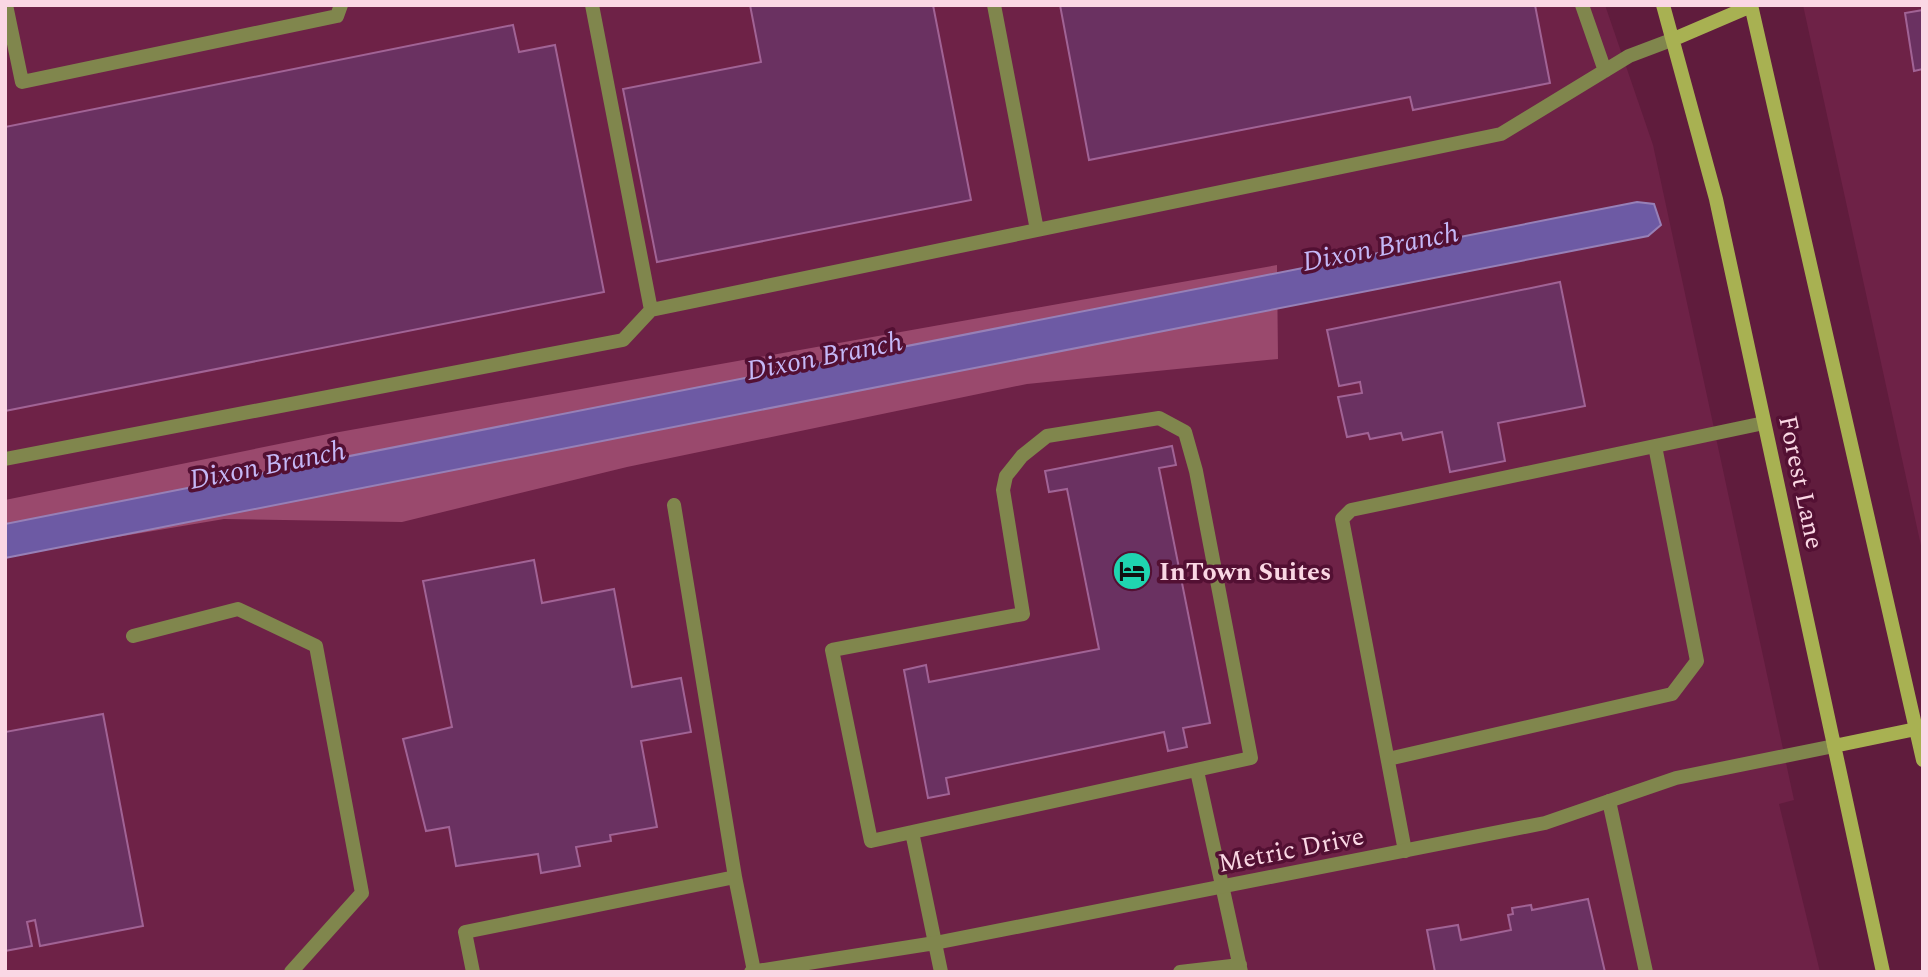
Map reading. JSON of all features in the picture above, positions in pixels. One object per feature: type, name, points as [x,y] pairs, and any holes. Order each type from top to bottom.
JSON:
[{"type":"main road","name":"Forest Lane","points":[[1663,5],[1716,198],[1883,972]]},
{"type":"main road","points":[[1674,39],[1751,5],[1919,728],[1923,760]]},
{"type":"main road","points":[[1833,746],[1919,728]]},
{"type":"street","points":[[6,5],[22,82],[337,16],[341,5]]},
{"type":"street","points":[[592,5],[651,310]]},
{"type":"street","points":[[994,5],[1037,230]]},
{"type":"street","points":[[1582,5],[1605,71]]},
{"type":"street","points":[[5,459],[623,340],[651,310],[1501,134],[1629,56],[1674,39]]},
{"type":"street","points":[[1159,418],[1185,432],[1196,471],[1251,758],[1197,771],[871,841],[832,650],[1023,614],[1003,490],[1006,476],[1022,456],[1047,436],[1159,418]]},
{"type":"street","points":[[1405,851],[1342,519],[1351,510],[1764,423]]},
{"type":"street","points":[[1388,759],[1672,694],[1697,661],[1656,446]]},
{"type":"street","points":[[674,505],[753,971]]},
{"type":"street","points":[[133,636],[238,609],[316,646],[362,893],[291,972]]},
{"type":"street","name":"Metric Drive","points":[[753,971],[935,943],[1545,823],[1699,772],[1833,746]]},
{"type":"street","points":[[1180,972],[1240,968],[1197,771]]},
{"type":"street","points":[[1609,802],[1646,972]]},
{"type":"street","points":[[912,832],[941,972]]},
{"type":"street","points":[[473,972],[465,932],[735,877]]},
{"type":"shaded area","points":[[5,5],[1605,5],[1653,145],[1794,800],[1779,804],[1820,972],[5,972]]},
{"type":"shaded area","points":[[1803,5],[1923,5],[1923,555]]},
{"type":"shaded area","points":[[1637,202],[1654,204],[1661,225],[1648,236],[5,558],[5,524]]},
{"type":"shaded area","points":[[1277,265],[1278,359],[1027,384],[627,467],[402,522],[224,519],[5,556],[5,500],[328,434]]},
{"type":"building","points":[[750,5],[933,5],[971,200],[657,262],[623,89],[761,62]]},
{"type":"building","points":[[1060,5],[1535,5],[1550,83],[1413,110],[1410,97],[1089,160]]},
{"type":"building","points":[[1923,10],[1923,69],[1914,71],[1905,13]]},
{"type":"building","points":[[513,25],[519,52],[555,45],[604,292],[5,411],[5,127]]},
{"type":"building","points":[[1560,282],[1585,406],[1498,423],[1505,461],[1450,472],[1442,432],[1403,440],[1401,433],[1370,439],[1368,433],[1347,437],[1338,397],[1362,393],[1360,382],[1339,386],[1327,330]]},
{"type":"building","name":"InTown Suites","points":[[1172,446],[1176,465],[1159,468],[1210,723],[1183,728],[1187,747],[1168,751],[1164,732],[946,778],[949,794],[928,798],[904,670],[926,665],[929,682],[1099,649],[1067,489],[1049,492],[1045,471]]},
{"type":"building","points":[[534,560],[542,603],[614,589],[632,687],[681,678],[691,732],[641,741],[657,827],[610,835],[611,841],[576,847],[580,866],[541,873],[538,854],[456,866],[449,827],[426,831],[403,739],[452,727],[423,581]]},
{"type":"building","points":[[103,714],[143,926],[40,946],[35,920],[27,922],[32,946],[5,951],[5,732]]},
{"type":"building","points":[[1588,899],[1605,972],[1435,972],[1427,930],[1458,925],[1461,940],[1511,930],[1508,915],[1513,914],[1512,908],[1531,905],[1532,910]]},
{"type":"place","name":"InTown Suites","points":[[1132,571]]},
{"type":"water label","name":"Dixon Branch","points":[[1380,246]]},
{"type":"water label","name":"Dixon Branch","points":[[824,355]]},
{"type":"water label","name":"Dixon Branch","points":[[267,464]]}]
